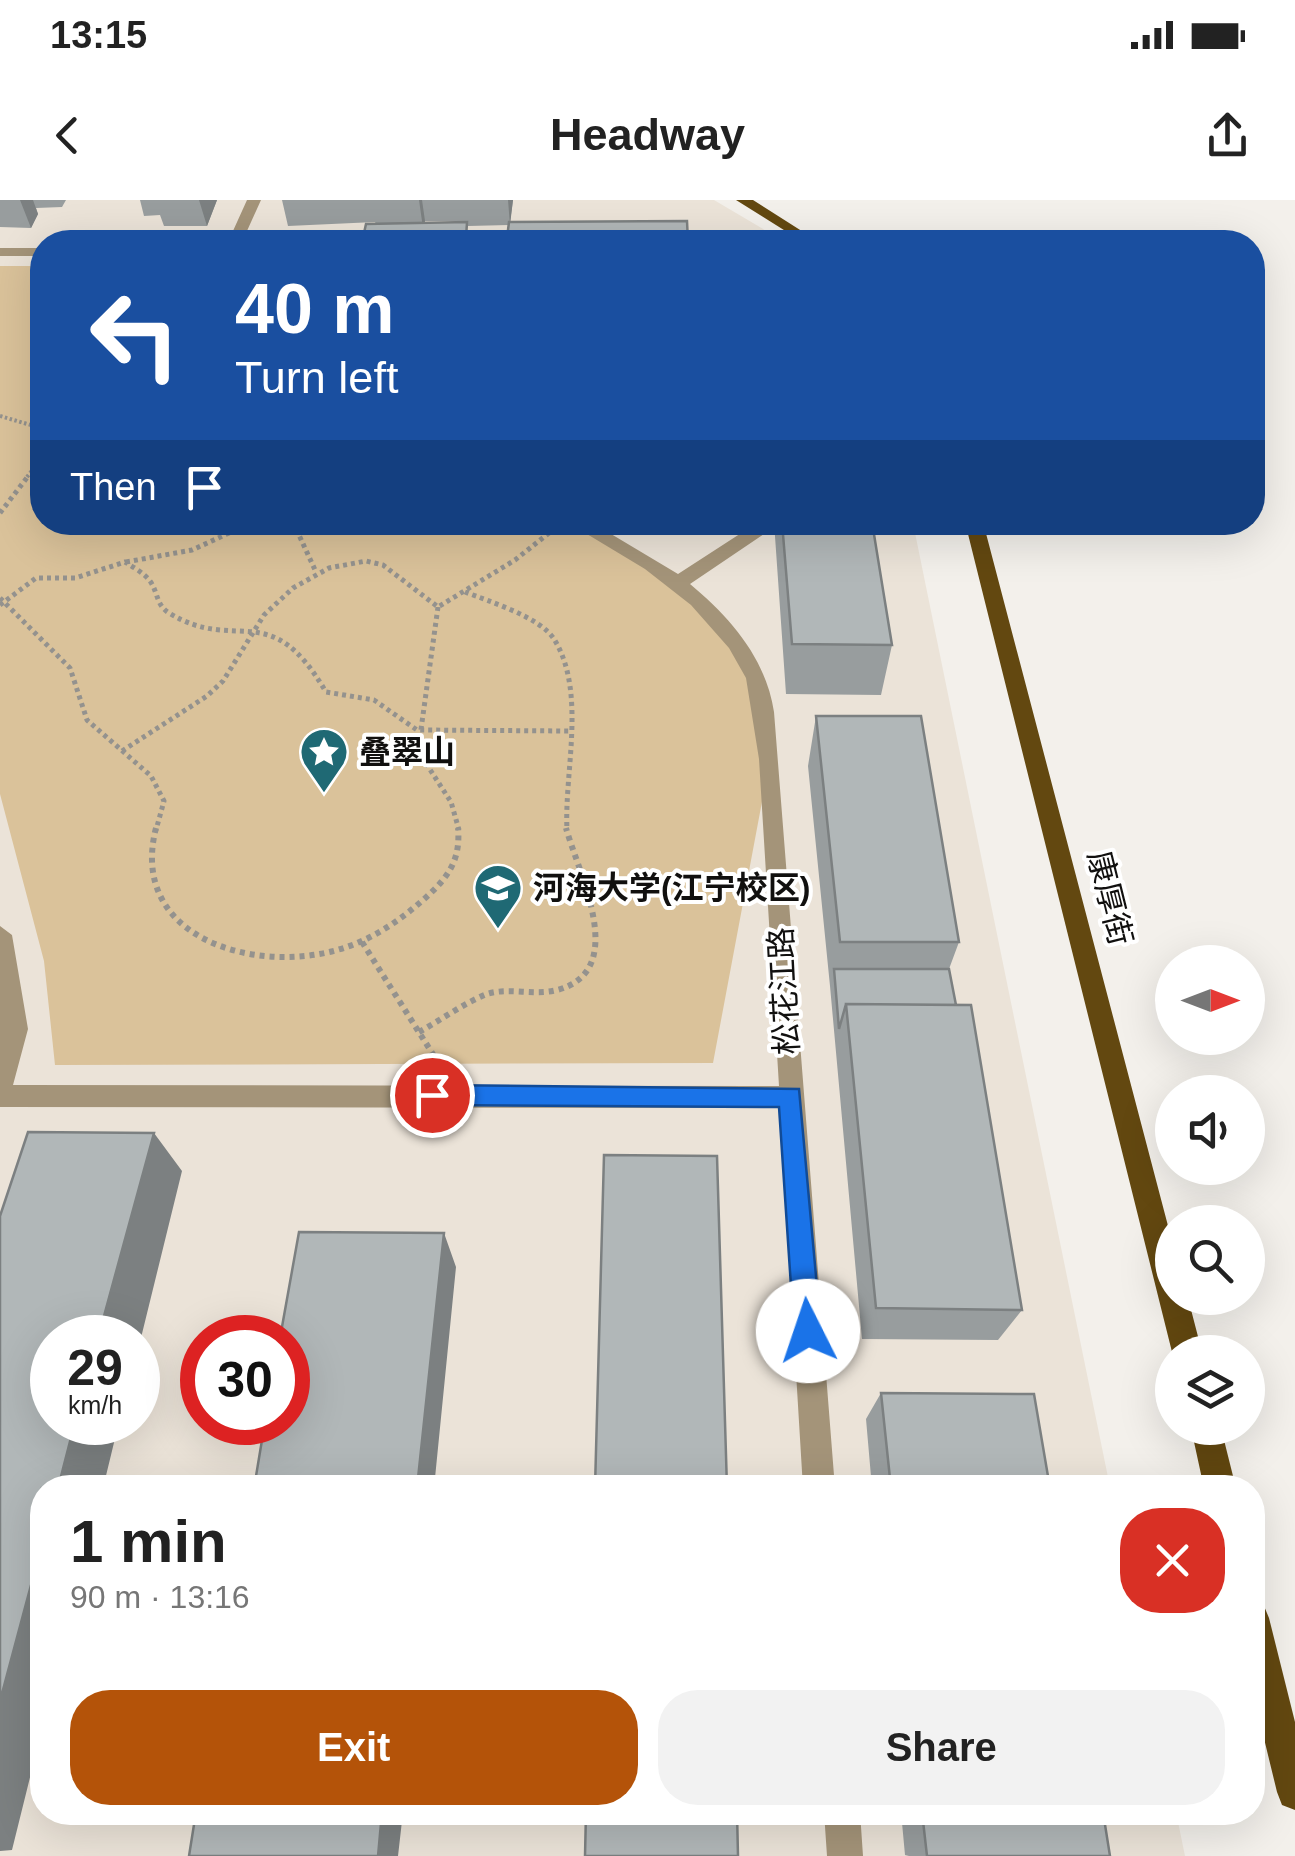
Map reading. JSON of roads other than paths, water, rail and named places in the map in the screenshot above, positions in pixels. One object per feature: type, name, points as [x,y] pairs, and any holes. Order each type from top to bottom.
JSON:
[{"type":"main road","points":[[743,200],[792,230]]},
{"type":"main road","name":"康厚街","points":[[977,535],[1155,1226]]},
{"type":"main road","points":[[1210,1445],[1217,1475]]},
{"type":"main road","points":[[1265,1671],[1295,1792]]},
{"type":"street","points":[[241,230],[254,200]]},
{"type":"street","points":[[0,252],[30,252]]},
{"type":"street","name":"松花江路","points":[[603,535],[626,546],[704,604],[753,670],[770,759],[818,1475]]},
{"type":"street","points":[[677,584],[750,535]]},
{"type":"street","points":[[0,935],[15,1029],[0,1086]]},
{"type":"street","points":[[0,1096],[790,1096]]},
{"type":"street","points":[[843,1825],[845,1856]]},
{"type":"place","name":"叠翠山","points":[[324,794]]},
{"type":"place","name":"河海大学(江宁校区)","points":[[498,930]]}]
